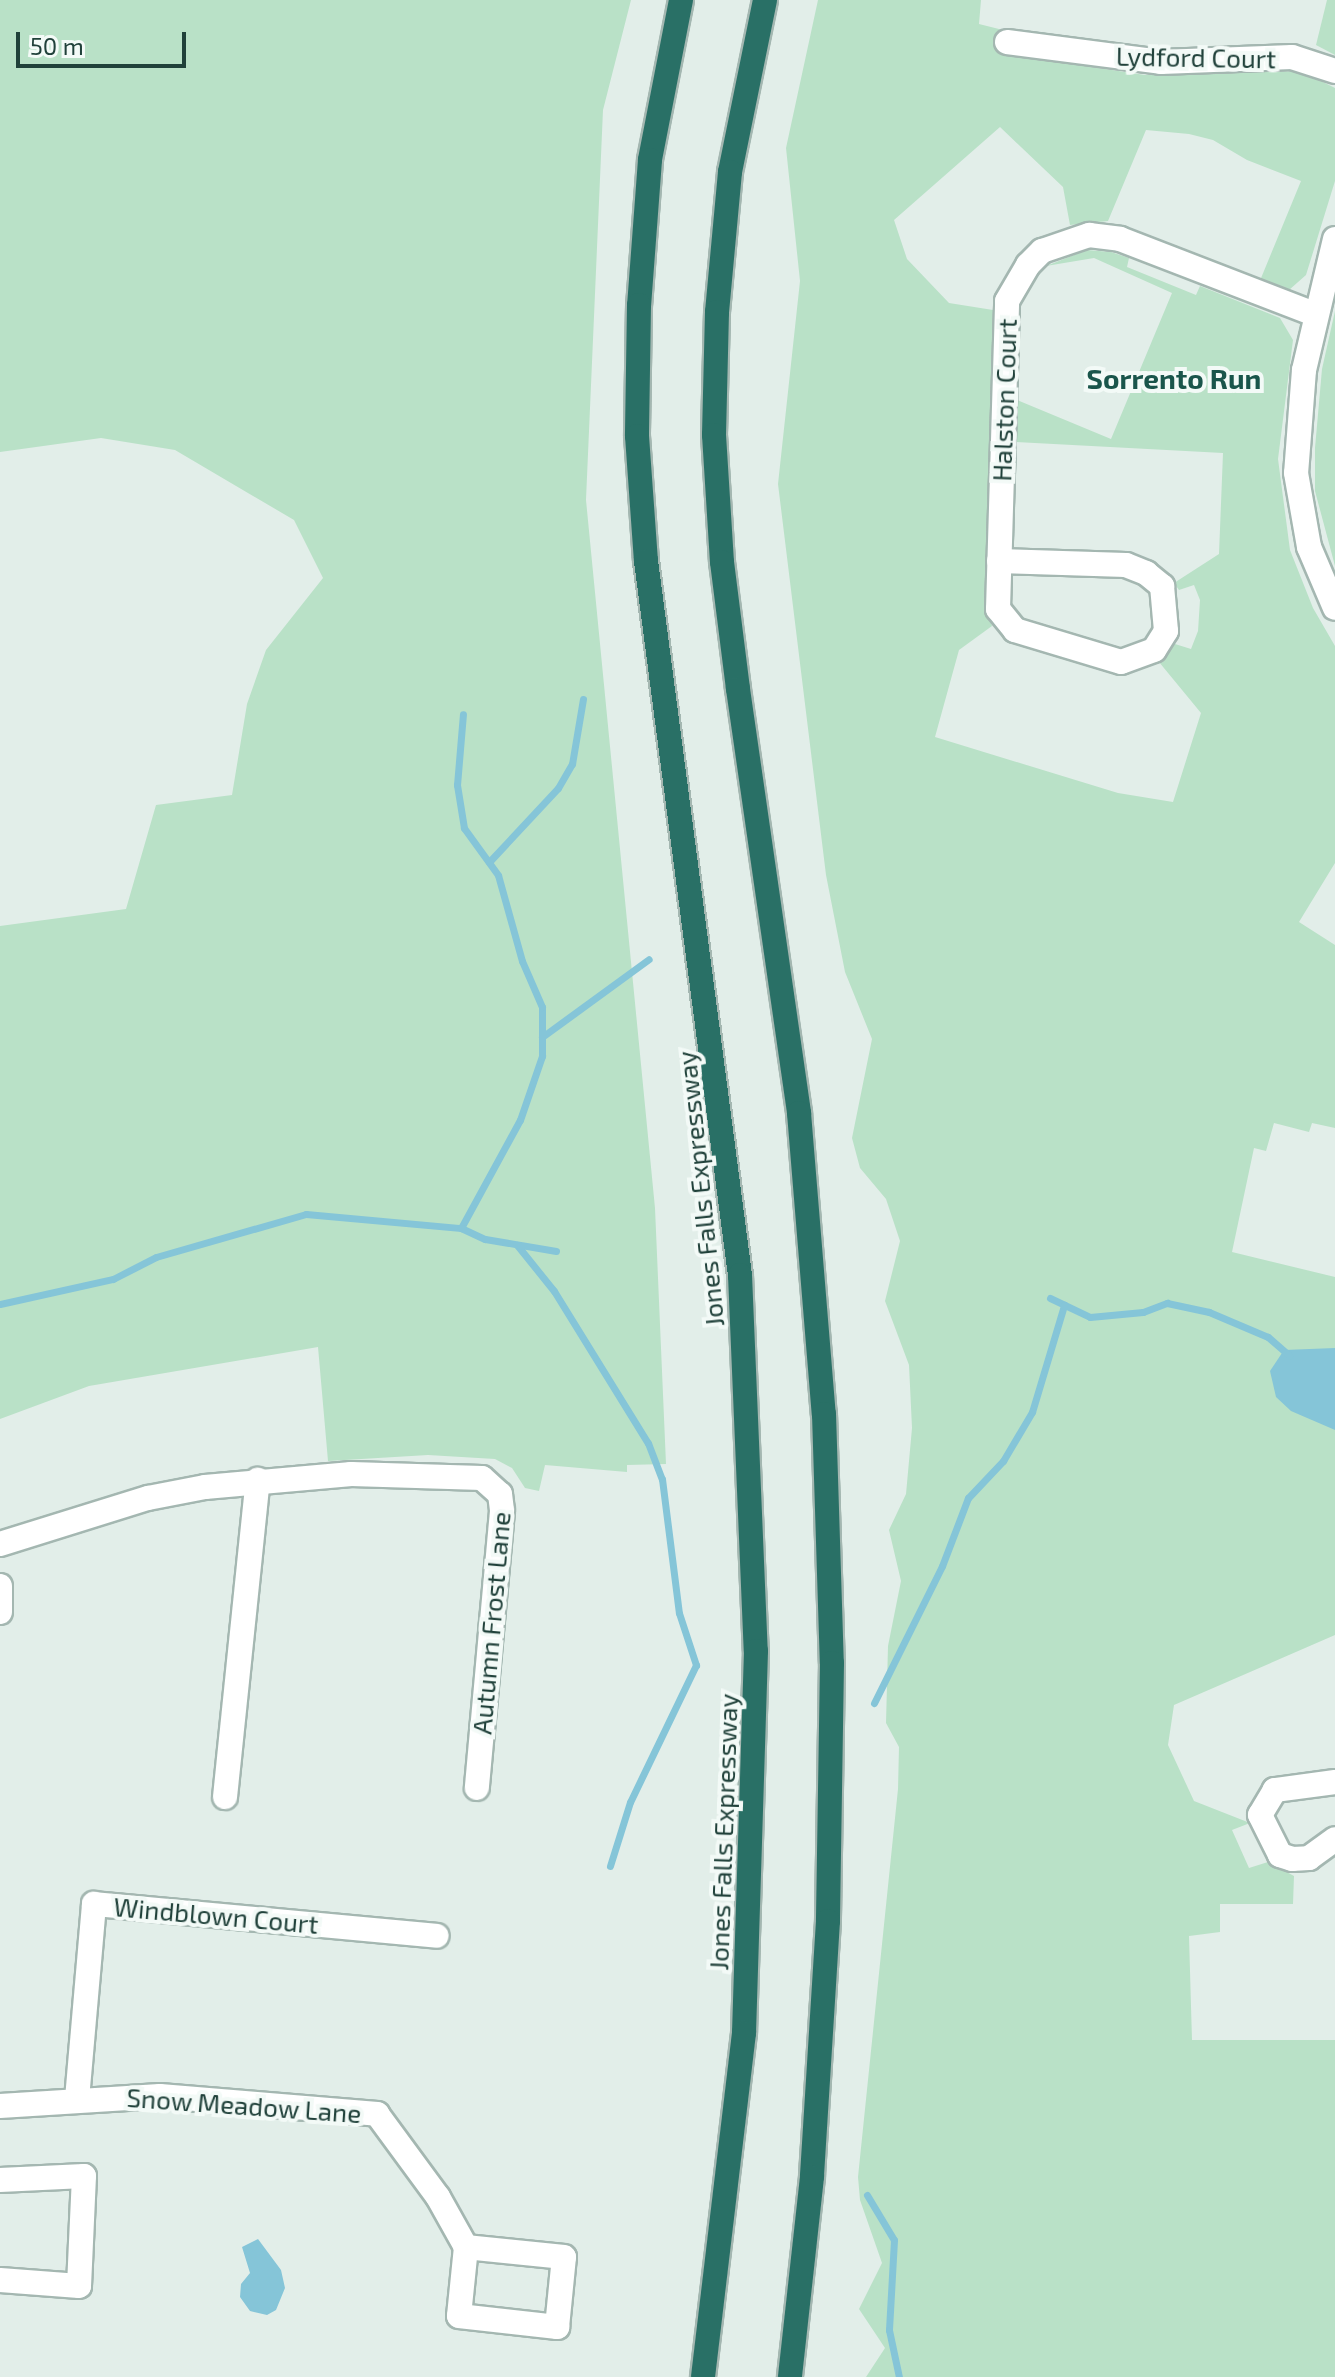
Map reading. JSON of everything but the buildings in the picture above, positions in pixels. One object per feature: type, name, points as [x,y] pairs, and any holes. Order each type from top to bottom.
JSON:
[{"type":"highway","name":"Jones Falls Expressway","points":[[681,0],[650,160],[639,305],[637,436],[646,561],[740,1275],[756,1651],[744,2033],[703,2377]]},
{"type":"highway","points":[[765,0],[730,172],[717,312],[714,435],[729,618],[799,1113],[824,1414],[832,1663],[828,1921],[812,2177],[790,2377]]},
{"type":"street","name":"Lydford Court","points":[[1007,42],[1161,62],[1292,57],[1335,71]]},
{"type":"street","name":"Halston Court","points":[[999,561],[1126,565],[1146,573],[1162,586],[1166,631],[1154,650],[1121,662],[1015,630],[998,609],[999,561],[1007,301],[1028,265],[1042,251],[1089,235],[1120,239],[1314,314]]},
{"type":"street","points":[[1335,239],[1314,314],[1298,408],[1296,473],[1309,547],[1335,608]]},
{"type":"street","name":"Autumn Frost Lane","points":[[0,1544],[148,1498],[258,1480],[429,1473],[482,1478],[493,1484],[502,1511],[477,1788]]},
{"type":"street","points":[[225,1797],[258,1480]]},
{"type":"street","points":[[0,1586],[0,1612]]},
{"type":"street","points":[[1335,1782],[1275,1790],[1260,1815],[1280,1855],[1292,1859],[1309,1858],[1335,1839]]},
{"type":"street","name":"Windblown Court","points":[[77,2099],[94,1904],[437,1936]]},
{"type":"street","name":"Snow Meadow Lane","points":[[0,2106],[77,2099],[188,2097],[377,2114],[438,2197],[466,2247]]},
{"type":"street","points":[[0,2180],[84,2176],[79,2286],[0,2280]]},
{"type":"street","points":[[466,2247],[564,2257],[557,2327],[459,2316],[466,2247]]},
{"type":"green space","points":[[0,0],[631,0],[603,110],[586,500],[655,1208],[666,1464],[627,1465],[627,1472],[545,1465],[539,1491],[525,1488],[512,1468],[495,1459],[428,1455],[328,1461],[318,1347],[89,1386],[0,1419],[0,926],[126,909],[156,805],[232,795],[247,704],[266,650],[323,578],[294,520],[175,450],[101,438],[0,452]]},
{"type":"green space","points":[[818,0],[981,0],[979,24],[1003,30],[1000,53],[1145,75],[1301,71],[1335,88],[1335,181],[1306,275],[1289,290],[1259,283],[1301,181],[1247,160],[1213,140],[1189,134],[1146,130],[1108,221],[1070,225],[1063,187],[1000,127],[894,220],[907,259],[949,303],[993,310],[985,599],[992,626],[959,650],[935,737],[1118,793],[1173,802],[1201,713],[1159,662],[1175,644],[1191,649],[1198,631],[1200,600],[1194,585],[1179,590],[1174,583],[1219,554],[1223,453],[1015,442],[1017,400],[1111,439],[1172,293],[1094,258],[1046,266],[1087,250],[1111,252],[1129,258],[1127,267],[1196,295],[1200,286],[1280,318],[1293,340],[1278,459],[1290,550],[1313,608],[1335,646],[1335,863],[1299,922],[1335,945],[1335,1128],[1312,1123],[1309,1132],[1274,1123],[1266,1151],[1254,1148],[1232,1252],[1335,1277],[1335,1635],[1174,1705],[1168,1745],[1194,1801],[1250,1823],[1232,1830],[1249,1868],[1268,1862],[1294,1876],[1293,1904],[1220,1904],[1220,1932],[1189,1936],[1192,2040],[1335,2040],[1335,2377],[866,2377],[885,2348],[859,2309],[882,2263],[860,2200],[858,2177],[898,1789],[899,1747],[886,1723],[888,1646],[901,1581],[889,1530],[906,1494],[912,1428],[909,1365],[885,1301],[900,1241],[886,1199],[860,1168],[852,1138],[872,1039],[845,972],[826,875],[778,484],[800,281],[786,148]]},
{"type":"green space","points":[[1327,0],[1335,0],[1335,55],[1316,45]]},
{"type":"green space","points":[[1335,311],[1335,566],[1315,491],[1315,448],[1322,369]]},
{"type":"water","points":[[1335,1348],[1335,1430],[1291,1411],[1276,1397],[1270,1371],[1284,1350]]},
{"type":"water","points":[[258,2239],[281,2270],[285,2288],[276,2310],[267,2315],[250,2311],[240,2297],[241,2284],[250,2273],[242,2247]]},
{"type":"waterway","points":[[489,862],[558,788],[572,764],[583,699]]},
{"type":"waterway","points":[[461,1228],[520,1120],[542,1056],[542,1007],[522,961],[498,875],[464,828],[457,785],[463,714]]},
{"type":"waterway","points":[[542,1037],[649,959]]},
{"type":"waterway","points":[[0,1304],[113,1279],[156,1257],[306,1214],[461,1228],[485,1239],[556,1251]]},
{"type":"waterway","points":[[517,1245],[554,1291],[648,1443],[662,1479],[679,1613],[696,1665],[630,1802],[610,1866]]},
{"type":"waterway","points":[[1050,1298],[1090,1317],[1143,1312],[1167,1303],[1209,1312],[1268,1337],[1289,1355]]},
{"type":"waterway","points":[[874,1703],[942,1566],[968,1498],[1003,1461],[1032,1412],[1064,1305]]},
{"type":"waterway","points":[[867,2195],[894,2240],[889,2330],[899,2377]]},
{"type":"district","name":"Sorrento Run","points":[[1174,378]]}]
